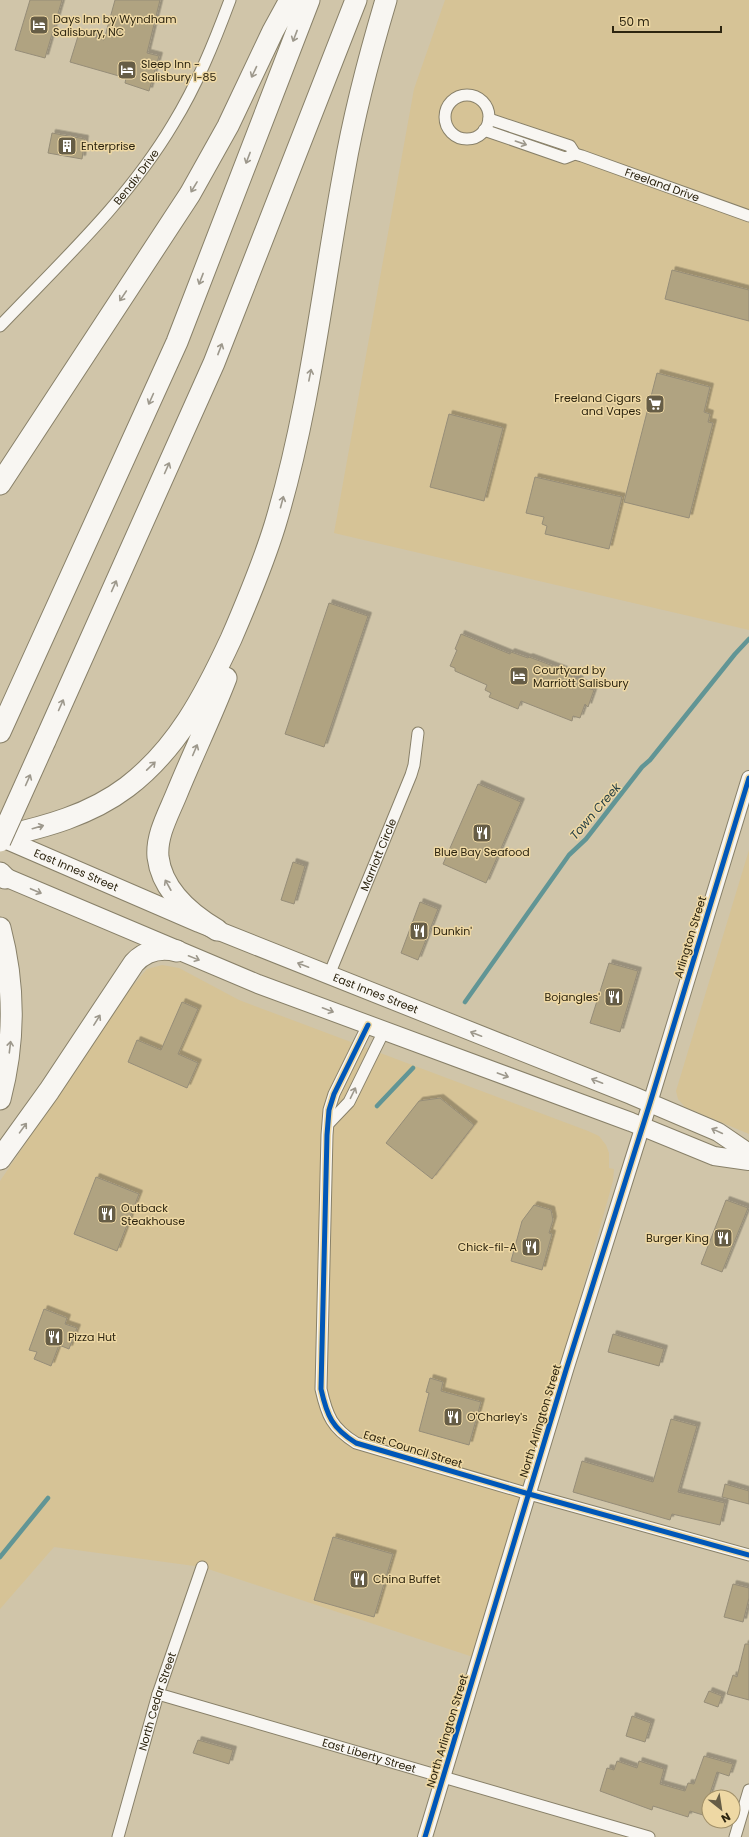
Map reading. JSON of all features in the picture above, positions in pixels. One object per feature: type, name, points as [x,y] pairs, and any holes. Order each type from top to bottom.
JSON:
[{"type":"highway","points":[[0,484],[175,218],[203,172],[240,103],[273,31],[290,0]]},
{"type":"highway","points":[[0,732],[177,342],[309,0]]},
{"type":"highway","points":[[6,844],[45,741],[214,363],[356,0]]},
{"type":"highway","points":[[217,930],[189,910],[170,890],[161,868],[158,845],[170,809],[222,689],[260,582],[295,449],[314,353],[353,124],[370,55],[386,0]]},
{"type":"highway","points":[[0,465],[88,350]]},
{"type":"highway","points":[[0,837],[57,822],[93,808],[126,788],[164,752],[194,711],[219,665],[248,598],[274,527]]},
{"type":"highway","points":[[0,928],[9,973],[12,1011],[10,1050],[0,1099]]},
{"type":"highway","points":[[0,1159],[50,1091],[134,963],[144,954],[157,950],[177,951]]},
{"type":"main road","name":"East Innes Street","points":[[0,837],[6,844],[650,1103],[718,1132],[749,1153]]},
{"type":"main road","points":[[2,875],[177,951],[376,1028],[643,1127],[714,1156],[749,1162]]},
{"type":"street","name":"Bendix Drive","points":[[0,326],[102,218],[122,195],[157,148],[173,125],[197,80],[230,0]]},
{"type":"street","points":[[466,95],[473,96],[485,104],[489,119],[484,130],[473,138],[458,137],[452,134],[445,121],[447,106],[458,97],[466,95]]},
{"type":"street","name":"Freeland Drive","points":[[489,119],[570,146],[576,154],[749,216]]},
{"type":"street","name":"Freeland Drive","points":[[484,130],[565,158],[576,154]]},
{"type":"street","name":"Marriott Circle","points":[[330,975],[411,775],[414,765],[418,733]]},
{"type":"street","name":"Arlington Street","points":[[650,1103],[749,778]]},
{"type":"street","points":[[329,1123],[349,1102],[376,1028]]},
{"type":"street","name":"East Council Street","points":[[376,1028],[334,1094],[329,1110],[325,1162],[322,1389],[325,1405],[332,1423],[343,1435],[356,1443],[529,1494],[749,1555]]},
{"type":"street","name":"North Arlington Street","points":[[425,1837],[571,1352],[650,1103]]},
{"type":"street","name":"North Cedar Street","points":[[118,1837],[158,1694],[202,1567]]},
{"type":"street","name":"East Liberty Street","points":[[158,1694],[444,1776],[649,1837]]},
{"type":"street","points":[[735,1837],[749,1790]]},
{"type":"shaded area","points":[[445,0],[749,0],[749,630],[334,533],[414,89]]},
{"type":"shaded area","points":[[749,850],[749,1134],[685,1107],[678,1099],[676,1091]]},
{"type":"shaded area","points":[[162,965],[179,968],[239,1000],[588,1131],[599,1136],[606,1145],[609,1153],[609,1168],[614,1169],[613,1181],[479,1659],[202,1567],[54,1547],[0,1609],[0,1181],[130,989],[147,969]]},
{"type":"building","name":"Days Inn by Wyndham Salisbury, NC","points":[[30,0],[62,0],[45,58],[15,50]]},
{"type":"building","points":[[115,0],[160,0],[147,53],[159,56],[149,91],[125,83],[126,78],[70,62],[79,33],[104,40]]},
{"type":"building","name":"Enterprise","points":[[52,133],[85,139],[82,159],[48,153]]},
{"type":"building","points":[[672,270],[749,290],[749,321],[665,299]]},
{"type":"building","points":[[657,373],[710,387],[704,412],[710,414],[708,422],[713,423],[689,518],[624,502]]},
{"type":"building","points":[[449,414],[503,428],[484,501],[430,487]]},
{"type":"building","points":[[535,477],[622,497],[609,549],[545,534],[547,526],[542,524],[544,517],[526,513]]},
{"type":"building","points":[[329,603],[368,616],[324,747],[285,734]]},
{"type":"building","name":"Courtyard by Marriott Salisbury","points":[[461,634],[510,654],[511,652],[528,658],[529,657],[564,670],[563,673],[580,680],[579,682],[587,685],[587,688],[594,690],[588,707],[585,704],[580,718],[573,716],[572,721],[521,701],[518,709],[489,697],[491,693],[485,690],[487,685],[455,671],[455,668],[450,666],[457,650],[455,649]]},
{"type":"building","name":"Blue Bay Seafood","points":[[478,784],[521,802],[486,883],[443,864]]},
{"type":"building","points":[[293,862],[305,866],[294,904],[281,900]]},
{"type":"building","name":"Dunkin'","points":[[420,902],[438,909],[418,960],[401,953]]},
{"type":"building","name":"Bojangles'","points":[[609,963],[638,971],[620,1032],[590,1023]]},
{"type":"building","points":[[182,1002],[198,1009],[178,1054],[198,1063],[187,1088],[128,1062],[137,1040],[161,1050]]},
{"type":"building","points":[[440,1098],[474,1125],[432,1179],[386,1143],[419,1101]]},
{"type":"building","name":"Outback Steakhouse","points":[[96,1177],[139,1194],[117,1251],[74,1234]]},
{"type":"building","points":[[726,1200],[748,1208],[722,1272],[701,1264]]},
{"type":"building","name":"Chick-fil-A","points":[[534,1205],[551,1210],[553,1220],[549,1233],[552,1234],[542,1270],[511,1261],[522,1221]]},
{"type":"building","name":"Pizza Hut","points":[[44,1309],[67,1318],[65,1324],[77,1328],[69,1349],[59,1345],[51,1366],[34,1359],[37,1352],[29,1350]]},
{"type":"building","points":[[613,1334],[664,1349],[659,1366],[608,1352]]},
{"type":"building","points":[[430,1378],[443,1382],[441,1391],[481,1402],[469,1445],[419,1431],[429,1393],[426,1392]]},
{"type":"building","points":[[671,1419],[697,1426],[678,1492],[725,1503],[720,1525],[672,1514],[670,1520],[573,1492],[582,1461],[653,1482]]},
{"type":"building","points":[[725,1484],[749,1491],[749,1504],[722,1497]]},
{"type":"building","points":[[333,1537],[393,1554],[374,1617],[314,1600]]},
{"type":"building","points":[[733,1584],[749,1588],[749,1598],[743,1622],[724,1617]]},
{"type":"building","points":[[745,1644],[749,1644],[749,1700],[727,1694],[733,1675],[737,1677]]},
{"type":"building","points":[[709,1691],[722,1696],[718,1707],[704,1702]]},
{"type":"building","points":[[632,1716],[651,1723],[645,1742],[626,1736]]},
{"type":"building","points":[[198,1740],[233,1750],[229,1764],[193,1753]]},
{"type":"building","points":[[704,1756],[733,1764],[729,1776],[717,1772],[711,1789],[701,1789],[701,1814],[690,1811],[688,1817],[653,1806],[652,1810],[600,1791],[607,1768],[614,1770],[617,1761],[637,1768],[639,1761],[664,1769],[660,1784],[685,1791],[688,1783],[694,1784]]},
{"type":"waterway","name":"Town Creek","points":[[465,1002],[569,855],[586,839],[642,767],[650,760],[735,654],[749,639]]},
{"type":"waterway","name":"Town Creek","points":[[377,1106],[413,1068]]},
{"type":"waterway","name":"Town Creek","points":[[0,1557],[48,1498]]},
{"type":"cycle path","points":[[425,1837],[566,1370],[650,1103],[749,778]]},
{"type":"cycle path","points":[[368,1025],[334,1094],[329,1110],[327,1135],[321,1389],[328,1414],[336,1426],[341,1432],[356,1443],[529,1494],[749,1555]]},
{"type":"place","name":"Days Inn by Wyndham Salisbury, NC","points":[[39,25]]},
{"type":"place","name":"Sleep Inn - Salisbury I-85","points":[[127,70]]},
{"type":"place","name":"Enterprise","points":[[67,146]]},
{"type":"place","name":"Freeland Cigars and Vapes","points":[[655,404]]},
{"type":"place","name":"Courtyard by Marriott Salisbury","points":[[519,676]]},
{"type":"place","name":"Blue Bay Seafood","points":[[482,833]]},
{"type":"place","name":"Dunkin'","points":[[419,931]]},
{"type":"place","name":"Bojangles'","points":[[614,997]]},
{"type":"place","name":"Outback Steakhouse","points":[[107,1214]]},
{"type":"place","name":"Burger King","points":[[723,1238]]},
{"type":"place","name":"Chick-fil-A","points":[[531,1247]]},
{"type":"place","name":"Pizza Hut","points":[[54,1337]]},
{"type":"place","name":"O'Charley's","points":[[453,1417]]},
{"type":"place","name":"China Buffet","points":[[359,1579]]}]
